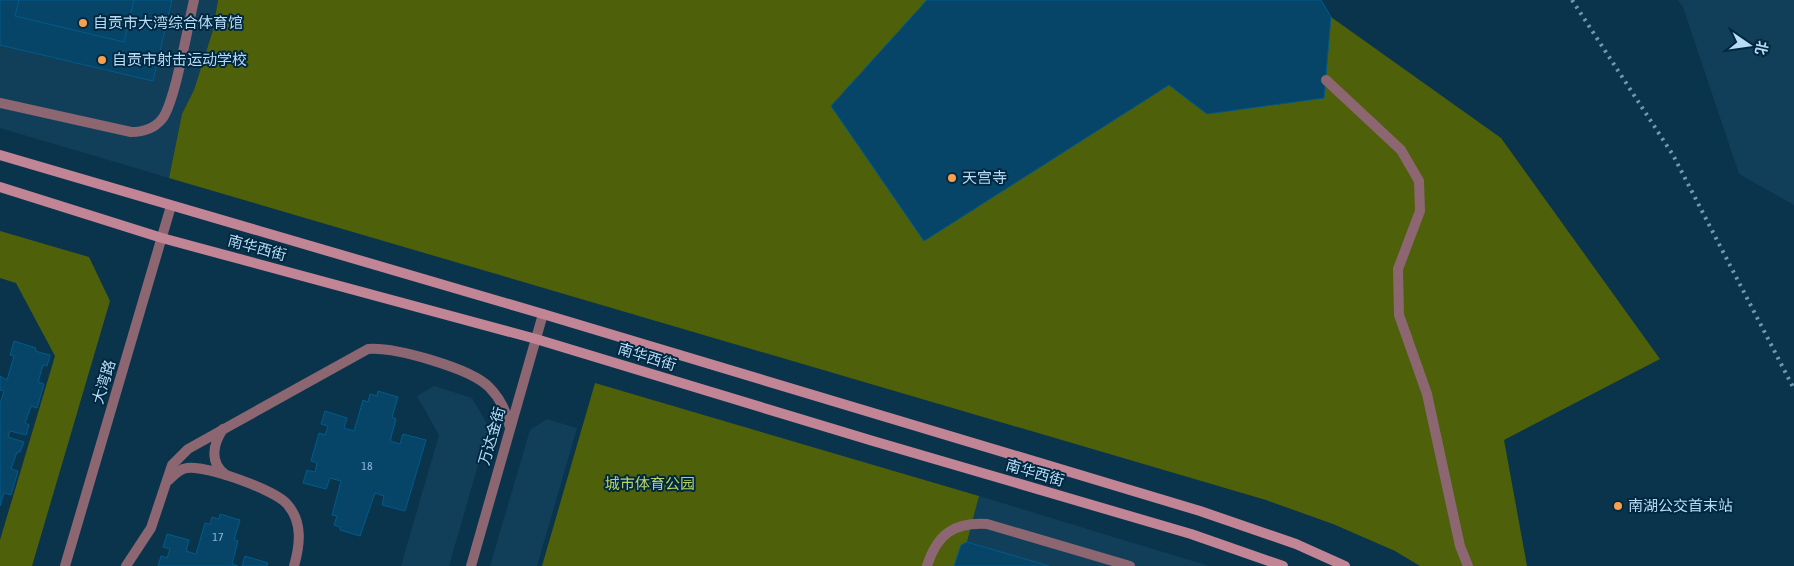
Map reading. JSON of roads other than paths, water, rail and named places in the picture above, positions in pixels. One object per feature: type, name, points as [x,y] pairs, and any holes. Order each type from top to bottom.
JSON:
[{"type":"main road","name":"南华西街","points":[[0,155],[543,314],[1200,511],[1296,544],[1345,566]]},
{"type":"main road","name":"南华西街","points":[[0,187],[162,238],[536,338],[873,442],[1191,534],[1283,566]]},
{"type":"street","points":[[0,103],[131,132],[144,132],[153,128],[161,121],[170,103],[194,0]]},
{"type":"street","points":[[1326,80],[1401,150],[1419,181],[1420,212],[1398,269],[1399,315],[1427,394],[1460,546],[1468,566]]},
{"type":"street","name":"大湾路","points":[[65,566],[171,206]]},
{"type":"street","name":"万达金街","points":[[471,566],[543,314]]},
{"type":"street","points":[[126,566],[151,528],[172,465],[179,456],[196,443],[359,353],[378,349],[394,350],[474,376],[488,386],[499,399],[510,428]]},
{"type":"street","points":[[224,428],[218,437],[214,454],[220,472],[229,477]]},
{"type":"street","points":[[166,484],[176,473],[190,468],[229,477],[262,488],[287,504],[299,528],[299,542],[294,566]]},
{"type":"street","points":[[927,566],[939,539],[958,526],[975,523],[987,524],[1130,566]]},
{"type":"railway","points":[[1572,0],[1673,155],[1794,389]]},
{"type":"place","name":"自贡市大湾综合体育馆","points":[[83,23]]},
{"type":"place","name":"自贡市射击运动学校","points":[[102,60]]},
{"type":"place","name":"天宫寺","points":[[952,178]]},
{"type":"place","name":"南湖公交首末站","points":[[1618,506]]},
{"type":"park label","name":"城市体育公园","points":[[650,484]]}]
